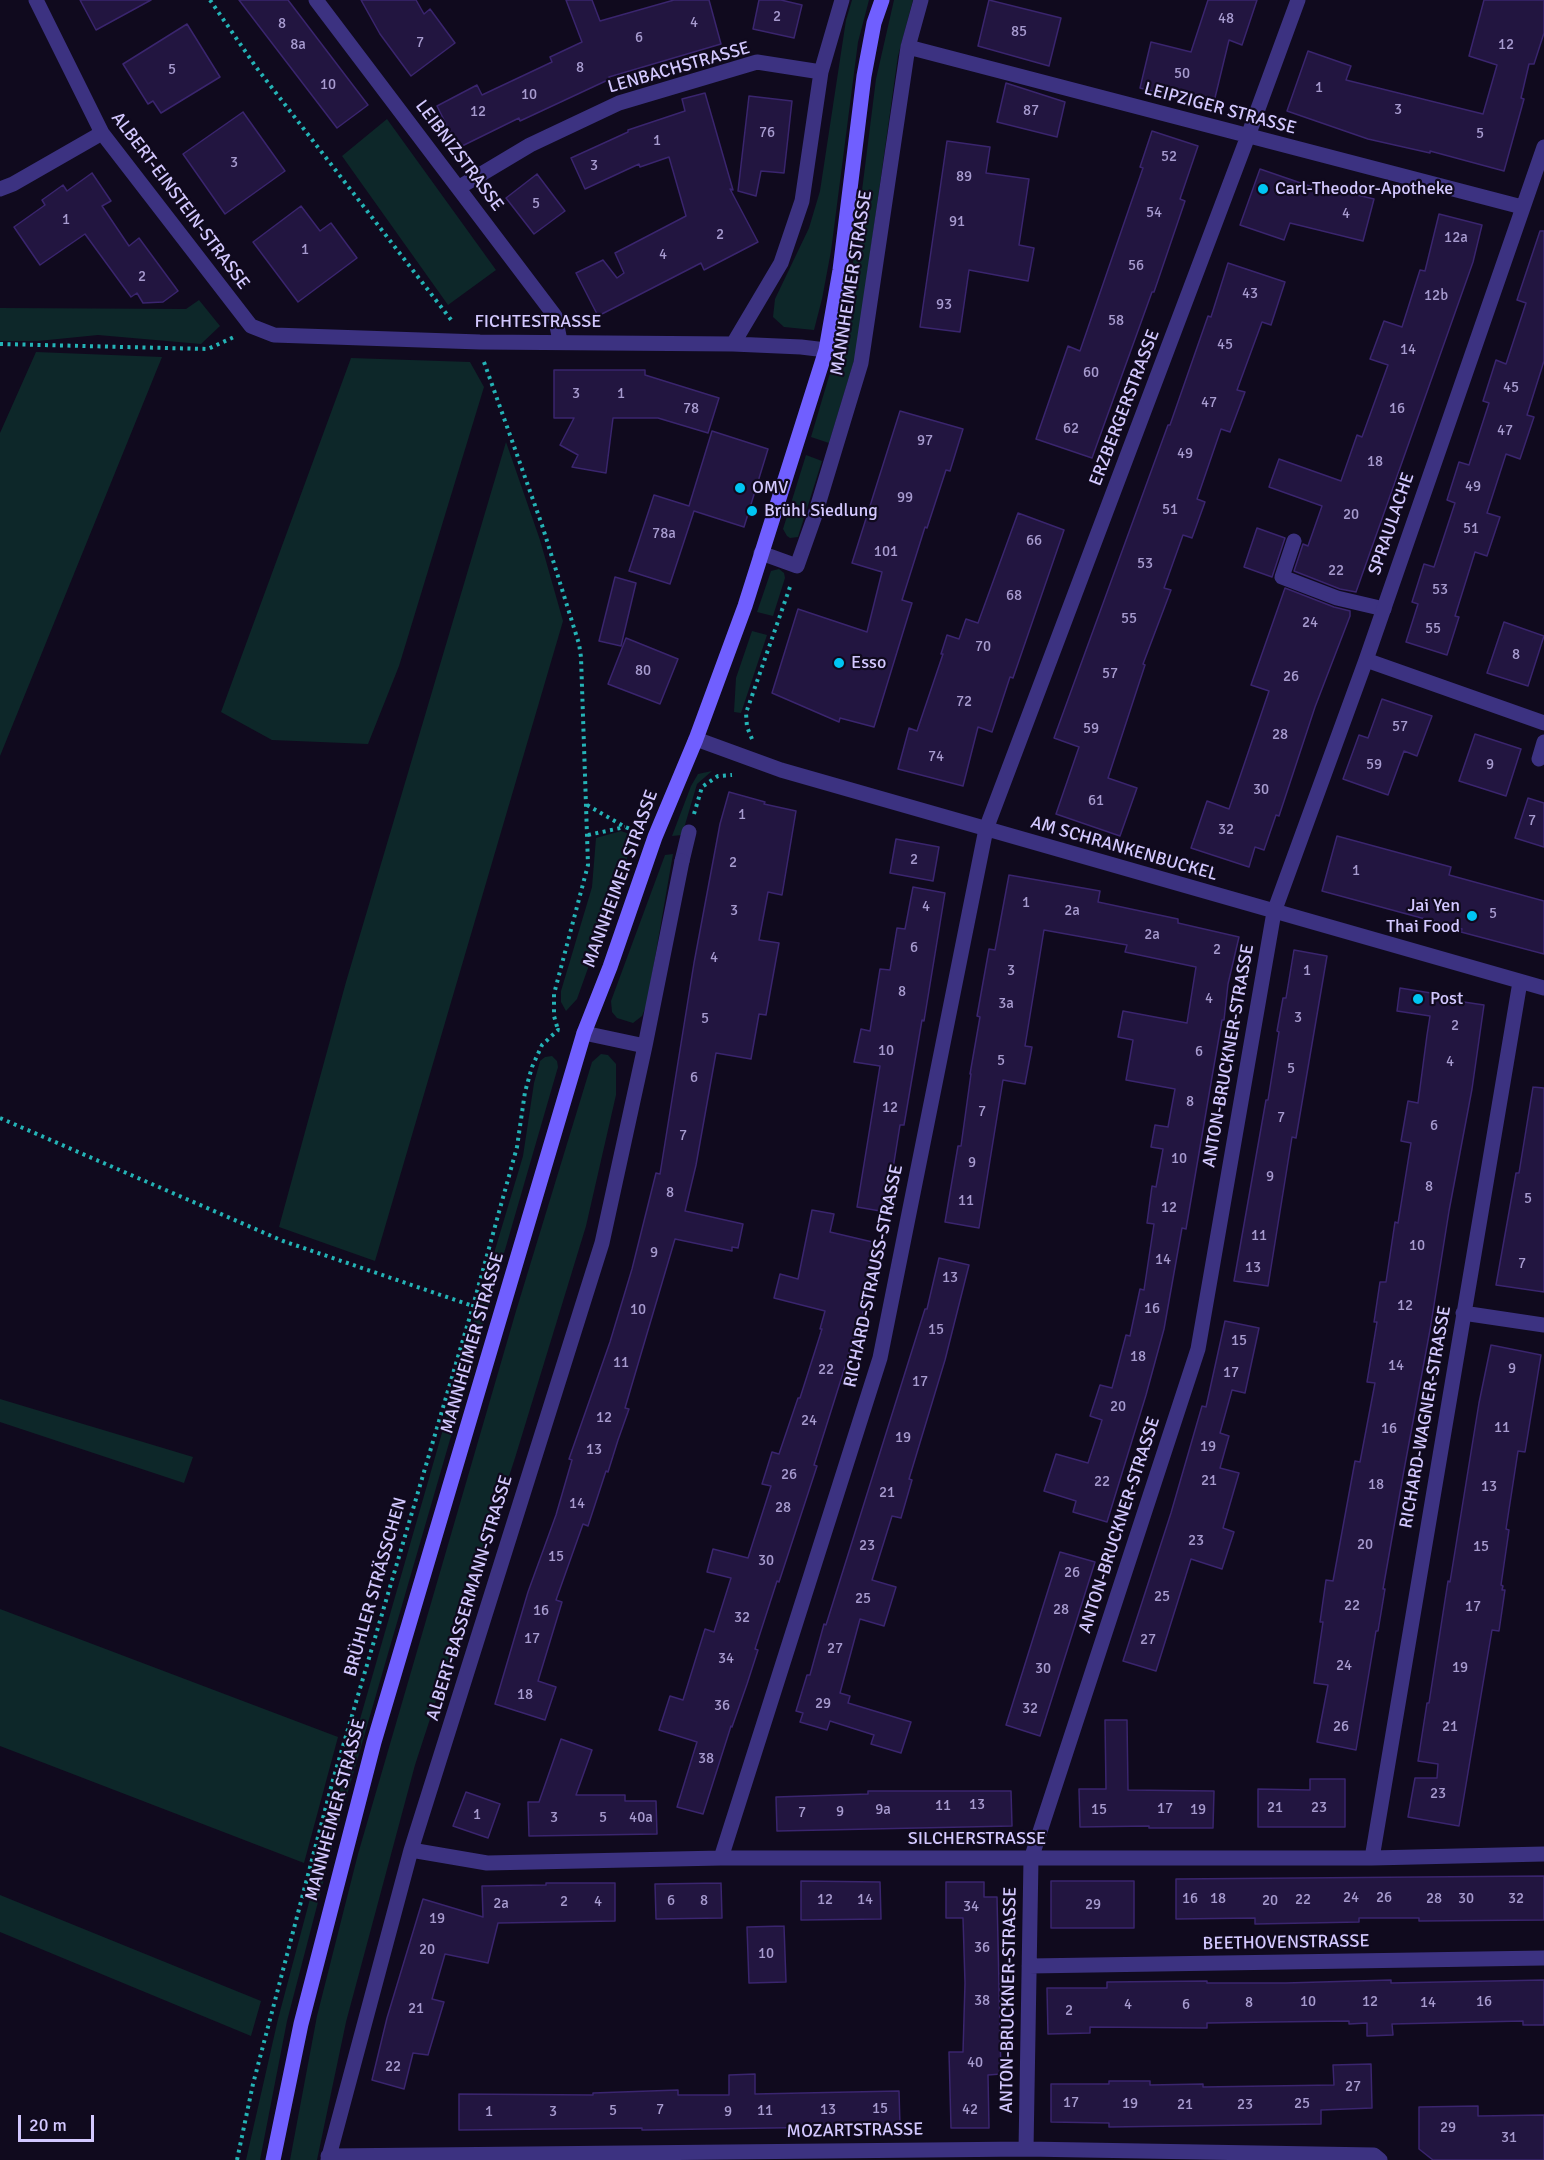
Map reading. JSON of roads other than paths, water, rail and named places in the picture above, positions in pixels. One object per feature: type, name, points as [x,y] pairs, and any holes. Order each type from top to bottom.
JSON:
[{"type":"main road","name":"MANNHEIMER STRASSE","points":[[273,2160],[303,2013],[374,1742],[584,1033],[745,606],[826,350],[840,270],[864,76],[874,23],[882,0]]},
{"type":"street","name":"ALBERT-EINSTEIN-STRASSE","points":[[36,0],[102,133],[251,326]]},
{"type":"street","name":"LEIBNIZSTRASSE","points":[[316,0],[555,316],[560,341]]},
{"type":"street","points":[[733,344],[782,263],[802,201],[821,72],[842,0]]},
{"type":"street","name":"MANNHEIMER STRASSE","points":[[761,553],[797,566],[861,363],[908,47],[921,0]]},
{"type":"street","name":"ERZBERGERSTRASSE","points":[[986,829],[1298,0]]},
{"type":"street","name":"LEIPZIGER STRASSE","points":[[908,47],[1522,207]]},
{"type":"street","name":"LENBACHSTRASSE","points":[[458,188],[530,145],[619,103],[757,62],[821,72]]},
{"type":"street","points":[[0,189],[102,133]]},
{"type":"street","name":"SPRAULACHE","points":[[1274,912],[1384,609],[1544,147]]},
{"type":"street","name":"FICHTESTRASSE","points":[[251,326],[274,335],[480,342],[733,344],[826,350]]},
{"type":"street","points":[[1294,541],[1282,577],[1337,598],[1384,609]]},
{"type":"street","points":[[1366,660],[1544,723]]},
{"type":"street","name":"AM SCHRANKENBUCKEL","points":[[696,739],[747,759],[1544,988]]},
{"type":"street","points":[[1539,759],[1544,742]]},
{"type":"street","name":"RICHARD-STRAUSS-STRASSE","points":[[722,1858],[880,1358],[986,829]]},
{"type":"street","name":"ALBERT-BASSERMANN-STRASSE","points":[[328,2158],[411,1850],[602,1243],[689,832]]},
{"type":"street","name":"ANTON-BRUCKNER-STRASSE","points":[[1026,2149],[1031,1859],[1198,1349],[1274,912]]},
{"type":"street","name":"RICHARD-WAGNER-STRASSE","points":[[1372,1858],[1520,982]]},
{"type":"street","points":[[584,1033],[645,1046]]},
{"type":"street","points":[[1463,1312],[1544,1324]]},
{"type":"street","name":"SILCHERSTRASSE","points":[[411,1850],[487,1863],[722,1858],[1372,1858],[1544,1854]]},
{"type":"street","name":"BEETHOVENSTRASSE","points":[[1029,1966],[1544,1958]]},
{"type":"street","name":"MOZARTSTRASSE","points":[[328,2158],[1026,2149],[1374,2155],[1380,2160]]},
{"type":"place","name":"Carl-Theodor-Apotheke","points":[[1263,189]]},
{"type":"place","name":"OMV","points":[[740,488]]},
{"type":"place","name":"Brühl Siedlung","points":[[752,511]]},
{"type":"place","name":"Esso","points":[[839,663]]},
{"type":"place","name":"Jai Yen Thai Food","points":[[1472,916]]},
{"type":"place","name":"Post","points":[[1418,999]]}]
